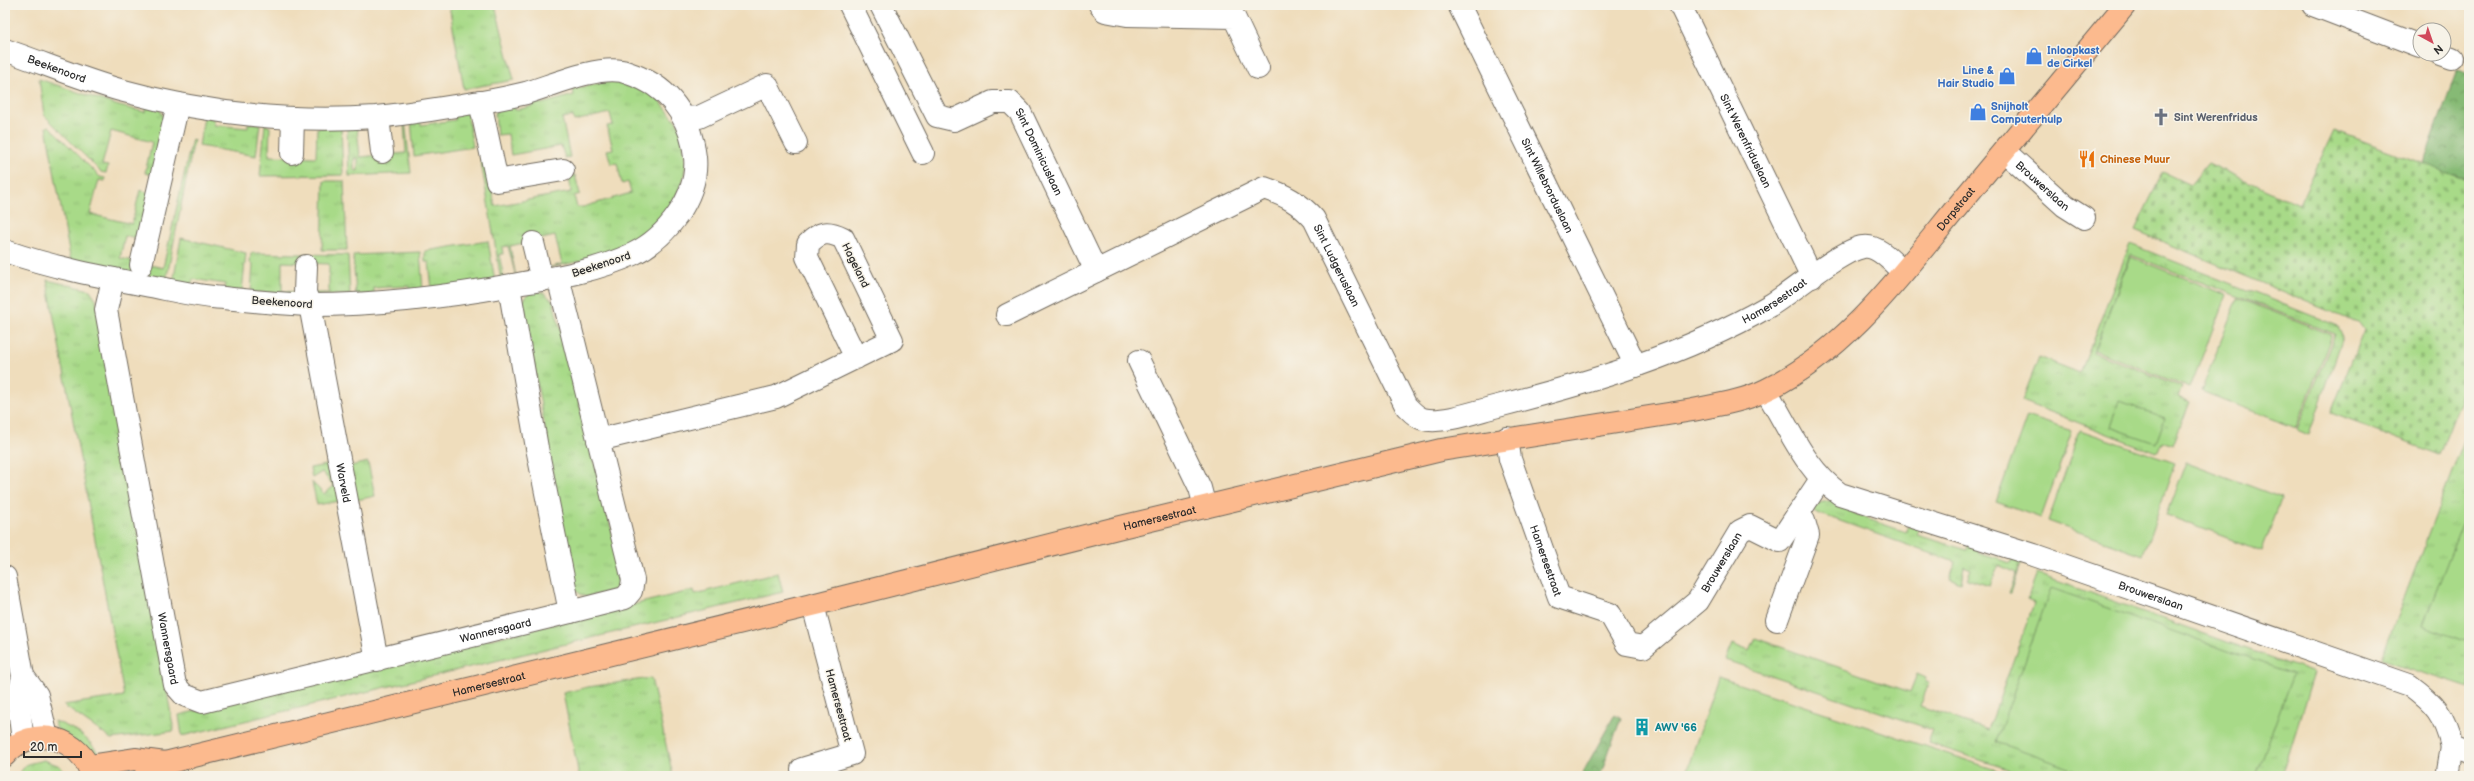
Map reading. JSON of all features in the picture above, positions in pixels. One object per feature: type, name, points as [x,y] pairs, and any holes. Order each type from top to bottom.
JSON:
[{"type":"main road","name":"Dorpstraat","points":[[1766,391],[1812,362],[1840,340],[1903,272],[2125,5]]},
{"type":"main road","name":"Hamersestraat","points":[[145,776],[165,764],[1441,450],[1507,438],[1693,410],[1734,401],[1766,391]]},
{"type":"main road","points":[[5,755],[23,741],[47,737],[60,740],[72,746],[82,755],[90,771]]},
{"type":"main road","name":"Hamersestraat","points":[[90,771],[135,759],[165,764]]},
{"type":"street","points":[[850,5],[919,145],[933,129],[941,116],[937,116],[932,109],[881,5]]},
{"type":"street","points":[[1100,5],[1105,11],[1126,15],[1234,17],[1258,68]]},
{"type":"street","name":"Sint Willebrorduslaan","points":[[1459,5],[1636,366]]},
{"type":"street","name":"Sint Werenfriduslaan","points":[[1680,5],[1812,277]]},
{"type":"street","points":[[2313,5],[2412,43]]},
{"type":"street","name":"Beekenoord","points":[[5,50],[118,89],[178,104],[248,115],[293,118],[378,117],[480,102],[521,94],[594,73],[620,71],[645,79],[667,95],[685,118],[694,142],[696,164],[693,181],[677,217],[658,236],[636,253],[607,264],[550,278],[474,292],[380,302],[310,305],[208,297],[46,265],[5,251]]},
{"type":"street","points":[[685,118],[699,117],[767,85],[796,143]]},
{"type":"street","points":[[480,102],[497,181],[563,170]]},
{"type":"street","name":"Sint Dominicuslaan","points":[[941,116],[954,120],[993,102],[1010,102],[1020,112],[1096,271]]},
{"type":"street","points":[[141,265],[178,104]]},
{"type":"street","points":[[378,117],[382,152]]},
{"type":"street","points":[[292,153],[293,118]]},
{"type":"street","name":"Brouwerslaan","points":[[2004,151],[2065,206],[2084,218]]},
{"type":"street","name":"Sint Ludgeruslaan","points":[[1007,315],[1264,188],[1283,194],[1302,206],[1314,219],[1406,406],[1422,419],[1445,418],[1470,413],[1573,387],[1636,366]]},
{"type":"street","name":"Hageland","points":[[598,440],[776,397],[856,358],[892,340],[843,238],[833,232],[818,234],[808,244],[807,257],[856,358]]},
{"type":"street","name":"Wannersgaard","points":[[113,279],[106,310],[175,685],[184,696],[202,702],[625,598],[631,590],[632,580],[598,440],[550,278],[533,243]]},
{"type":"street","name":"Hamersestraat","points":[[1636,366],[1682,349],[1769,306],[1845,255],[1864,246],[1876,249],[1903,272]]},
{"type":"street","name":"Warveld","points":[[306,266],[306,293],[310,305],[377,660]]},
{"type":"street","points":[[509,286],[537,448],[570,612]]},
{"type":"street","points":[[1139,361],[1200,488],[1205,507]]},
{"type":"street","name":"Brouwerslaan","points":[[1766,391],[1807,463],[1821,479],[1850,500],[2034,555],[2409,685],[2427,698],[2438,711],[2460,750],[2446,776]]},
{"type":"street","name":"Hamersestraat","points":[[1507,438],[1510,459],[1559,597],[1610,614],[1627,644],[1643,647],[1669,627]]},
{"type":"street","name":"Brouwerslaan","points":[[1669,627],[1698,601],[1740,531],[1750,526],[1780,541],[1821,479]]},
{"type":"street","points":[[1777,620],[1808,535],[1804,521],[1798,514]]},
{"type":"street","points":[[5,578],[23,676],[18,700],[23,741]]},
{"type":"street","name":"Hamersestraat","points":[[802,768],[852,754],[813,605]]},
{"type":"street","points":[[23,676],[38,695],[47,737]]},
{"type":"green space","points":[[449,5],[495,5],[514,80],[464,89]]},
{"type":"green space","points":[[2457,70],[2469,74],[2469,181],[2423,164]]},
{"type":"green space","points":[[39,79],[119,106],[145,112],[147,105],[160,110],[164,117],[153,175],[145,173],[152,142],[111,131],[102,165],[108,166],[106,173],[101,172],[44,115]]},
{"type":"green space","points":[[609,81],[622,81],[653,93],[680,126],[686,162],[683,181],[671,206],[652,230],[631,246],[590,259],[548,268],[562,264],[555,236],[510,246],[516,277],[508,246],[502,247],[503,254],[499,254],[504,279],[501,280],[473,114],[480,123],[495,206],[571,192],[569,176],[575,175],[580,194],[574,196],[577,207],[583,207],[631,193],[628,182],[622,184],[617,163],[611,164],[607,150],[613,149],[607,126],[613,125],[610,113],[574,121],[573,116],[562,118],[570,157],[565,158],[561,146],[511,155],[508,134],[497,135],[495,113],[499,108],[513,104],[515,110],[533,106],[532,100],[539,98],[541,104],[574,95],[573,89]]},
{"type":"green space","points":[[467,112],[473,147],[414,156],[411,120],[420,119],[421,125],[455,120],[455,114]]},
{"type":"green space","points":[[204,117],[214,119],[214,125],[248,128],[248,123],[260,124],[256,156],[199,146]]},
{"type":"green space","points":[[405,121],[411,173],[349,176],[347,126],[357,128],[360,157],[406,153]],"holes":[[[354,158],[358,158],[358,171],[354,170]]]},
{"type":"green space","points":[[265,124],[270,127],[269,156],[316,157],[317,128],[341,126],[343,175],[260,176]]},
{"type":"green space","points":[[49,126],[100,177],[105,178],[105,181],[99,180],[90,214],[132,224],[140,190],[149,193],[139,238],[125,236],[120,258],[163,268],[192,139],[194,140],[166,281],[71,262],[46,127]]},
{"type":"green space","points":[[2334,130],[2469,181],[2469,379],[2439,455],[2331,413],[2364,330],[2360,324],[2135,230],[2163,172],[2190,185],[2208,163],[2299,205]]},
{"type":"green space","points":[[324,181],[344,181],[347,250],[322,250]]},
{"type":"green space","points":[[181,238],[246,253],[242,291],[225,290],[225,284],[193,279],[191,285],[173,283]]},
{"type":"green space","points":[[488,241],[495,281],[432,289],[429,262],[425,262],[425,251]]},
{"type":"green space","points":[[2130,244],[2338,326],[2343,337],[2309,435],[2297,430],[2335,334],[2131,255],[2093,352],[2182,387],[2178,397],[2190,402],[2173,445],[2162,441],[2157,453],[2022,401],[2039,357],[2080,373]]},
{"type":"green space","points":[[420,252],[423,290],[410,291],[409,286],[374,288],[374,294],[356,295],[353,255]]},
{"type":"green space","points":[[251,253],[348,255],[350,295],[314,295],[314,293],[329,293],[329,264],[282,262],[282,291],[296,292],[296,294],[251,292],[253,264],[250,263]]},
{"type":"green space","points":[[2131,257],[2226,295],[2190,388],[2094,350]]},
{"type":"green space","points":[[47,280],[90,290],[96,299],[174,731],[111,739],[63,705],[124,696]]},
{"type":"green space","points":[[535,291],[544,293],[553,301],[622,571],[619,585],[615,590],[586,597],[580,594],[572,586],[523,301],[529,293]]},
{"type":"green space","points":[[2238,298],[2332,335],[2296,428],[2201,391]]},
{"type":"green space","points":[[2119,401],[2165,418],[2156,443],[2110,427]]},
{"type":"green space","points":[[2027,416],[2072,431],[2041,518],[1996,502]]},
{"type":"green space","points":[[2469,427],[2469,688],[2381,659]]},
{"type":"green space","points":[[2080,430],[2175,463],[2143,555],[2048,521]]},
{"type":"green space","points":[[368,462],[375,496],[352,501],[346,467]]},
{"type":"green space","points":[[2186,462],[2282,498],[2262,551],[2166,515]]},
{"type":"green space","points":[[332,464],[339,501],[317,505],[312,482],[324,494],[334,486],[322,472],[312,478],[310,468]]},
{"type":"green space","points":[[1833,500],[1854,508],[1853,514],[1906,532],[1909,526],[1919,529],[1917,535],[1967,550],[1969,544],[1979,547],[1977,553],[2012,563],[2014,557],[2022,561],[2011,594],[2009,594],[2017,573],[1998,565],[1990,586],[1967,579],[1971,569],[1964,566],[1961,583],[1950,579],[1955,562],[1812,511],[1819,503]]},
{"type":"green space","points":[[2469,506],[2469,643],[2423,625]]},
{"type":"green space","points":[[778,573],[783,592],[182,736],[179,715],[694,590],[695,594]]},
{"type":"green space","points":[[2037,574],[2314,673],[2282,776],[2029,776],[1928,743],[1933,730],[1725,660],[1732,644],[1749,651],[1755,638],[1910,692],[1917,674],[1926,678],[1925,682],[1929,683],[1920,706],[1988,730],[2034,603],[2027,600]]},
{"type":"green space","points":[[2051,588],[2293,674],[2256,776],[2092,776],[1996,742]]},
{"type":"green space","points":[[1718,677],[2014,776],[1685,776]]},
{"type":"green space","points":[[651,678],[673,776],[579,776],[563,693],[588,687]]},
{"type":"green space","points":[[1615,714],[1621,718],[1600,776],[1581,776]]},
{"type":"green space","points":[[54,721],[81,734],[101,757],[87,753],[73,745],[61,734]]},
{"type":"green space","points":[[44,760],[60,766],[67,776],[17,776],[27,764]]},
{"type":"place","name":"Inloopkast de Cirkel","points":[[2034,56]]},
{"type":"place","name":"Line & Hair Studio","points":[[2007,76]]},
{"type":"place","name":"Snijholt Computerhulp","points":[[1978,112]]},
{"type":"place","name":"Sint Werenfridus","points":[[2161,117]]},
{"type":"place","name":"Chinese Muur","points":[[2087,159]]},
{"type":"place","name":"AWV '66","points":[[1642,727]]}]
